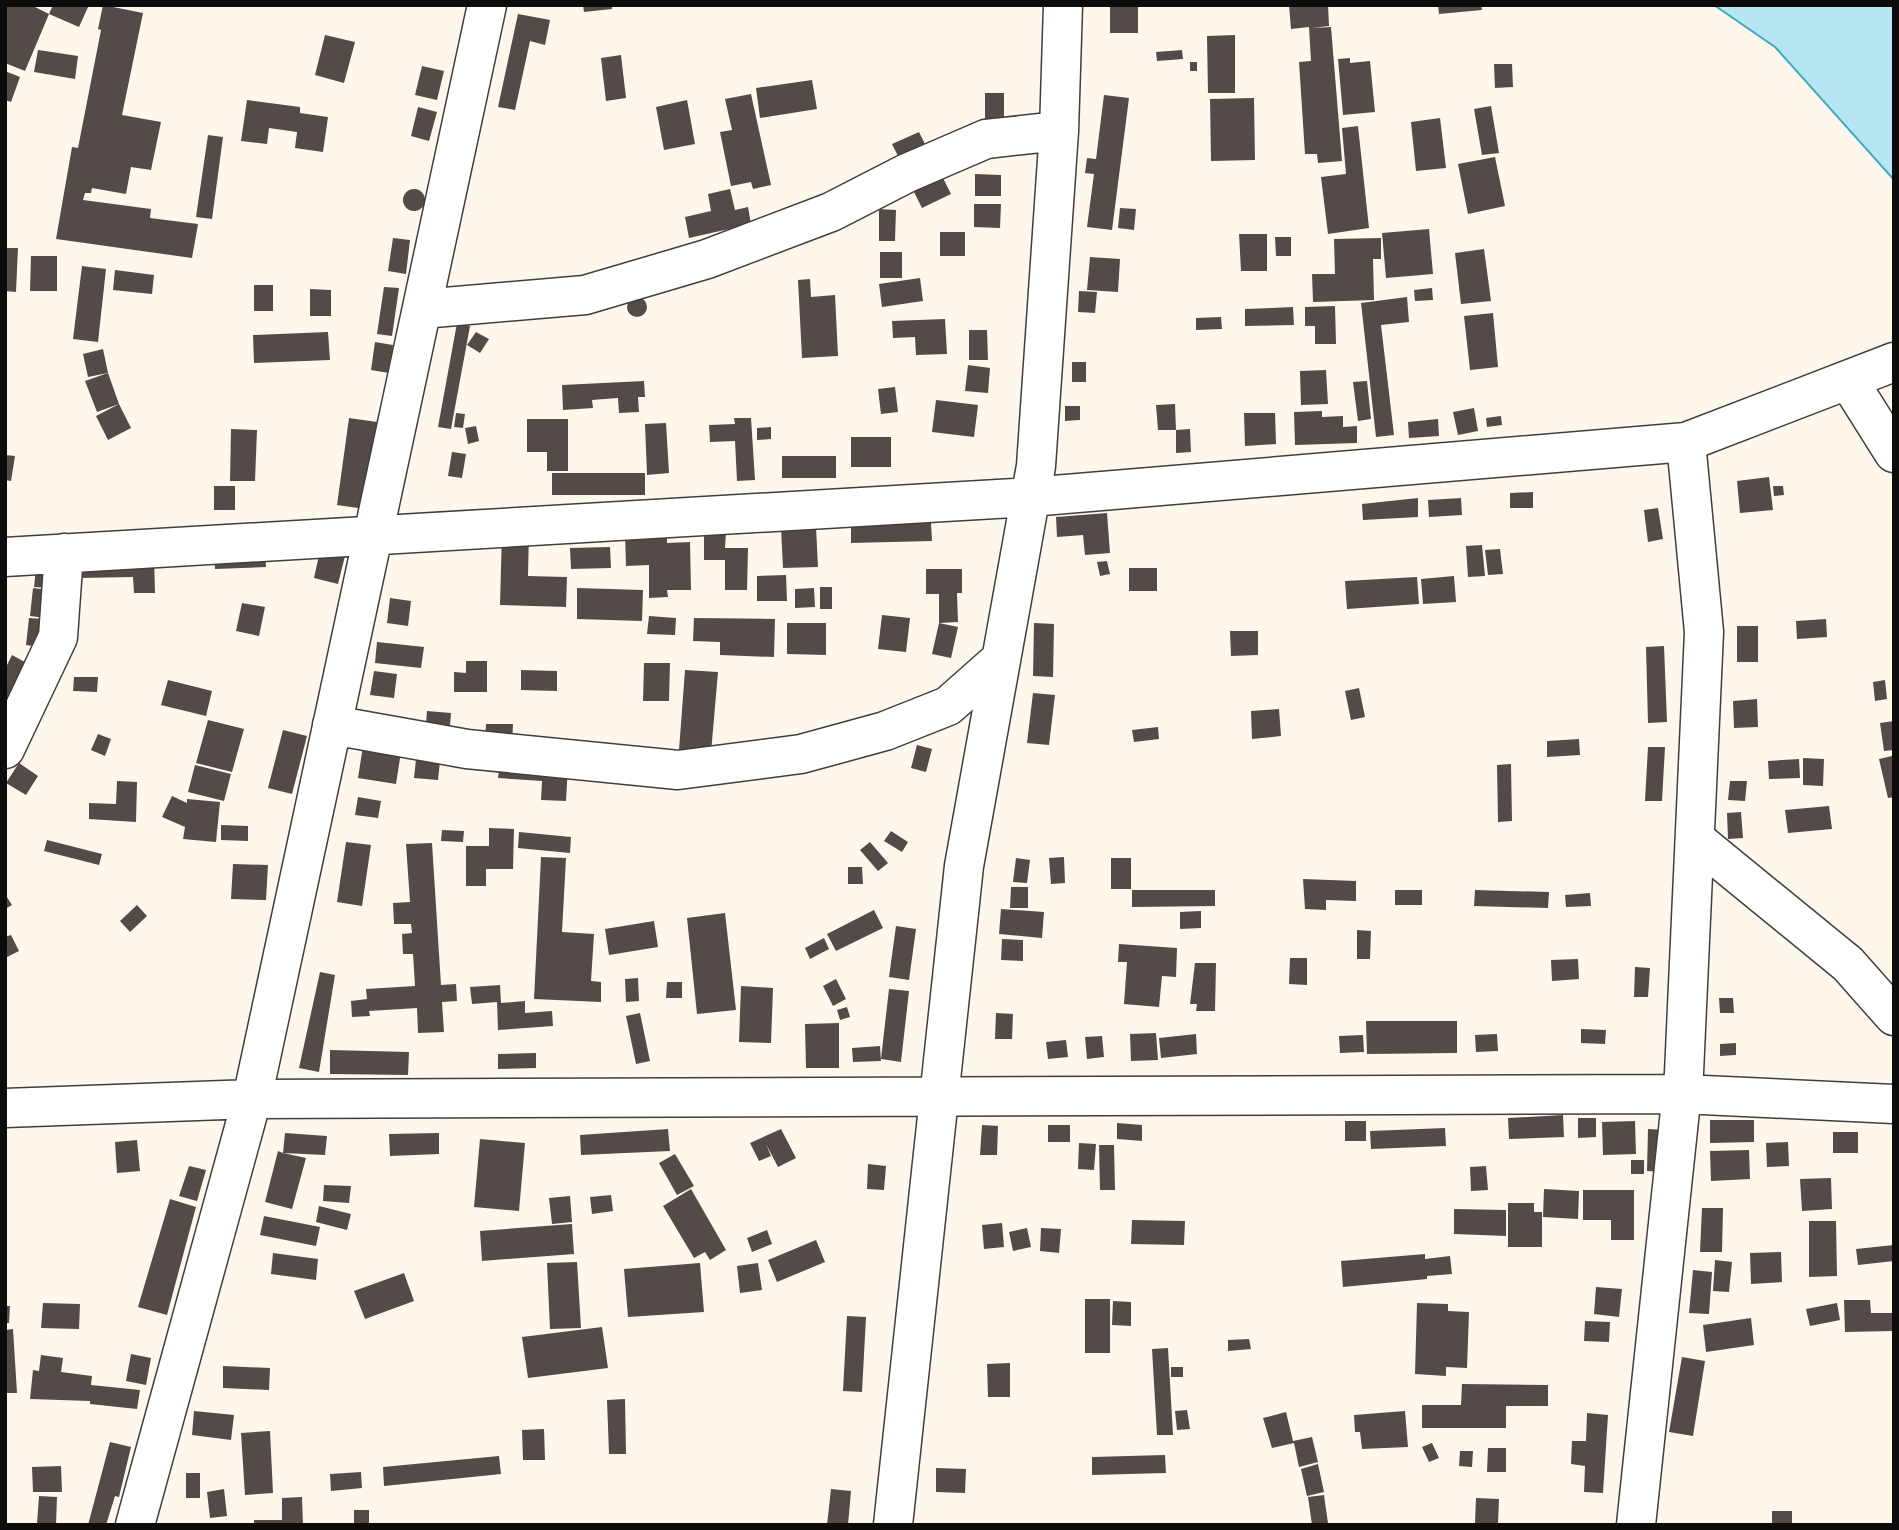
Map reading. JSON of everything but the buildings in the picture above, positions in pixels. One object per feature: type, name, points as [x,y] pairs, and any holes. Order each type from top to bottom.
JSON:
[{"type":"street","points":[[135,1525],[252,1099],[487,5]]},
{"type":"street","points":[[893,1525],[964,866],[1036,466],[1059,131],[1063,5]]},
{"type":"street","points":[[422,309],[514,304],[585,295],[707,259],[831,212],[908,173],[986,139],[1059,131]]},
{"type":"street","points":[[5,556],[1030,497],[1686,442],[1894,362]]},
{"type":"street","points":[[1848,380],[1894,453]]},
{"type":"street","points":[[1636,1525],[1682,1094],[1695,839],[1704,632],[1686,442]]},
{"type":"street","points":[[5,749],[58,636],[64,553]]},
{"type":"street","points":[[332,725],[467,749],[678,770],[801,754],[885,731],[948,706],[1000,660]]},
{"type":"street","points":[[1695,839],[1848,964],[1894,1016]]},
{"type":"street","points":[[5,1108],[252,1099],[1682,1094],[1894,1104]]},
{"type":"water","points":[[1714,5],[1894,5],[1894,180],[1775,47]]}]
